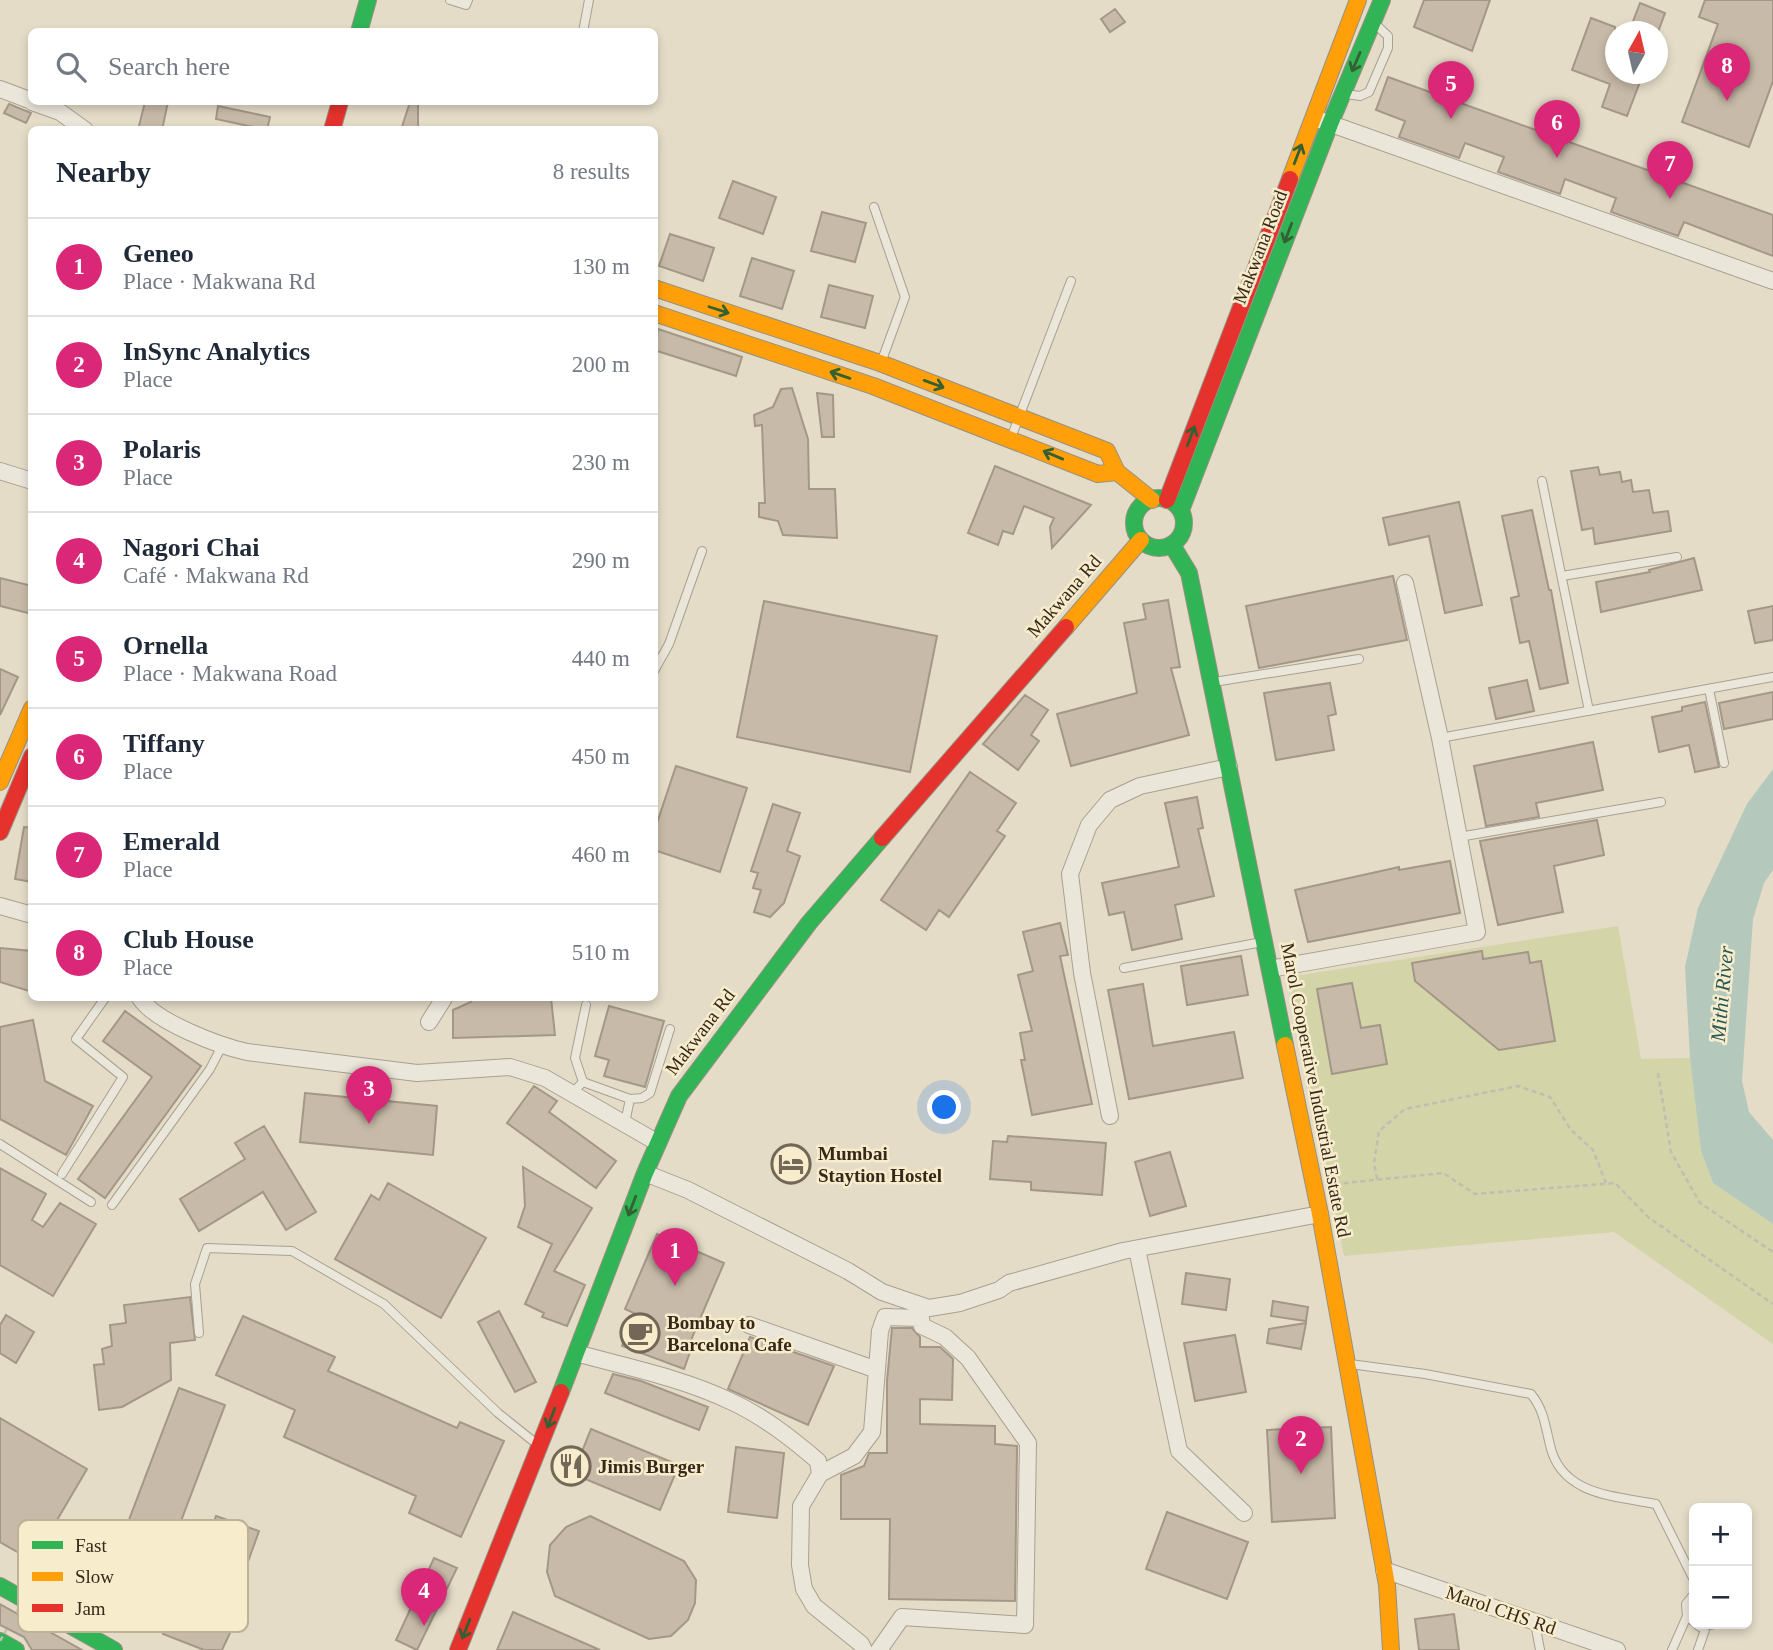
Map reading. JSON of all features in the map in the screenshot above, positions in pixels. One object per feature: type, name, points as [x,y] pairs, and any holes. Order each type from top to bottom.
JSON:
[{"type":"street","points":[[360,28],[368,0]]},
{"type":"street","name":"Makwana Road","points":[[1166,503],[1241,354],[1330,124],[1382,0]]},
{"type":"street","name":"Makwana Road","points":[[1166,503],[1355,6]]},
{"type":"street","points":[[0,89],[28,100]]},
{"type":"street","points":[[43,105],[61,112],[80,126]]},
{"type":"street","points":[[333,126],[339,105]]},
{"type":"street","points":[[1312,117],[1773,281]]},
{"type":"street","points":[[658,289],[880,363],[1020,415],[1107,452],[1117,472],[1166,503],[1184,529],[1172,545],[1154,548],[1141,540],[1135,527],[1135,518],[1139,509],[1166,503]]},
{"type":"street","points":[[658,314],[873,386],[1098,474],[1117,472]]},
{"type":"street","points":[[1225,347],[1241,354]]},
{"type":"street","points":[[0,471],[28,480]]},
{"type":"street","name":"Makwana Rd","points":[[458,1650],[541,1447],[645,1173],[678,1096],[808,923],[1141,540]]},
{"type":"street","name":"Marol Cooperative Industrial Estate Rd","points":[[1172,545],[1189,573],[1320,1214],[1384,1570],[1391,1650]]},
{"type":"street","points":[[1270,969],[1477,932],[1440,738],[1405,583]]},
{"type":"street","points":[[0,782],[28,717]]},
{"type":"street","points":[[0,832],[28,766]]},
{"type":"street","points":[[1110,1116],[1082,974],[1070,874],[1089,825],[1110,800],[1140,786],[1228,767]]},
{"type":"street","points":[[0,906],[28,914]]},
{"type":"street","points":[[144,1001],[167,1019],[222,1046],[247,1052],[417,1073],[510,1068],[577,1088],[658,1143]]},
{"type":"street","points":[[429,1022],[442,1001]]},
{"type":"street","points":[[645,1173],[688,1190],[848,1271],[882,1292],[929,1308],[960,1303],[999,1290],[1009,1283],[1137,1249],[1320,1214]]},
{"type":"street","points":[[1137,1249],[1179,1451],[1244,1513]]},
{"type":"street","points":[[864,1650],[861,1644],[814,1606],[804,1589],[800,1565],[801,1506],[820,1474],[854,1455],[872,1432],[880,1332],[885,1317],[921,1318],[922,1326],[945,1337],[968,1358],[1028,1443],[1025,1625],[902,1617],[880,1650]]},
{"type":"street","points":[[749,1325],[877,1370]]},
{"type":"street","points":[[576,1353],[653,1374],[730,1400],[782,1430],[818,1461],[820,1474]]},
{"type":"street","name":"Marol CHS Rd","points":[[1384,1570],[1617,1650]]},
{"type":"street","points":[[0,1586],[18,1596]]},
{"type":"street","points":[[82,1632],[114,1650]]},
{"type":"street","points":[[0,1641],[16,1650]]},
{"type":"lane","points":[[450,0],[466,5],[468,0]]},
{"type":"lane","points":[[584,28],[590,0]]},
{"type":"lane","points":[[1323,88],[1360,96],[1369,92],[1388,48],[1388,36],[1355,6]]},
{"type":"lane","points":[[873,386],[905,297],[874,207]]},
{"type":"lane","points":[[1011,438],[1071,281]]},
{"type":"lane","points":[[1542,481],[1589,711]]},
{"type":"lane","points":[[658,664],[669,644],[702,551]]},
{"type":"lane","points":[[1562,576],[1678,557]]},
{"type":"lane","points":[[1211,682],[1359,659]]},
{"type":"lane","points":[[1440,738],[1773,677]]},
{"type":"lane","points":[[1709,689],[1724,762]]},
{"type":"lane","points":[[1459,837],[1661,802]]},
{"type":"lane","points":[[1124,968],[1265,942]]},
{"type":"lane","points":[[62,1174],[123,1077],[76,1039],[103,1001]]},
{"type":"lane","points":[[586,1005],[575,1058],[577,1088],[630,1099],[642,1098],[650,1093],[670,1029]]},
{"type":"lane","points":[[112,1205],[210,1069],[222,1046]]},
{"type":"lane","points":[[625,1123],[630,1099]]},
{"type":"lane","points":[[0,1144],[91,1202]]},
{"type":"lane","points":[[199,1333],[195,1284],[207,1248],[292,1251],[384,1304],[498,1413],[541,1447]]},
{"type":"lane","points":[[1347,1364],[1425,1374],[1531,1394],[1542,1407],[1558,1468],[1570,1481],[1594,1492],[1656,1504],[1689,1570]]},
{"type":"lane","points":[[1672,1650],[1687,1616],[1686,1604],[1689,1600]]},
{"type":"lane","points":[[1535,1623],[1540,1650]]},
{"type":"lane","points":[[1698,1650],[1708,1629]]},
{"type":"path","points":[[1658,1073],[1671,1152],[1700,1203],[1773,1252]]},
{"type":"path","points":[[1378,1180],[1374,1163],[1379,1131],[1405,1109],[1518,1086],[1550,1097],[1571,1130],[1593,1150],[1606,1183]]},
{"type":"path","points":[[1331,1185],[1443,1173],[1475,1194],[1615,1183],[1648,1217],[1773,1304]]},
{"type":"path","points":[[0,1641],[18,1610]]},
{"type":"green space","points":[[1618,926],[1641,1059],[1690,1058],[1701,1151],[1713,1183],[1773,1224],[1773,1344],[1614,1232],[1344,1256],[1288,977]]},
{"type":"water","name":"Mithi River","points":[[1773,769],[1773,870],[1764,883],[1753,919],[1742,1081],[1749,1112],[1773,1140],[1773,1224],[1713,1183],[1701,1151],[1690,1058],[1685,967],[1698,908],[1747,804]]},
{"type":"building","points":[[1424,0],[1490,0],[1472,51],[1414,27]]},
{"type":"building","points":[[1705,0],[1773,0],[1773,81],[1749,147],[1682,122],[1718,24],[1699,17]]},
{"type":"building","points":[[1640,3],[1665,13],[1662,21],[1633,21]]},
{"type":"building","points":[[1115,9],[1125,22],[1110,32],[1101,19]]},
{"type":"building","points":[[1591,18],[1605,23],[1605,82],[1572,70]]},
{"type":"building","points":[[1388,77],[1773,215],[1773,256],[1684,222],[1678,236],[1611,212],[1616,198],[1565,179],[1560,194],[1498,172],[1504,157],[1465,143],[1459,158],[1399,137],[1405,121],[1376,110]]},
{"type":"building","points":[[1610,84],[1639,84],[1627,116],[1602,107]]},
{"type":"building","points":[[9,104],[31,113],[26,123],[4,113]]},
{"type":"building","points":[[144,105],[167,105],[163,126],[139,126]]},
{"type":"building","points":[[409,105],[418,105],[418,126],[402,126]]},
{"type":"building","points":[[218,106],[270,117],[268,126],[248,126],[216,119]]},
{"type":"building","points":[[733,181],[776,197],[763,234],[719,218]]},
{"type":"building","points":[[822,212],[866,223],[855,262],[811,251]]},
{"type":"building","points":[[670,234],[714,248],[703,281],[659,266]]},
{"type":"building","points":[[752,258],[794,271],[782,309],[740,296]]},
{"type":"building","points":[[829,285],[873,296],[865,328],[821,317]]},
{"type":"building","points":[[658,329],[742,357],[736,376],[658,351]]},
{"type":"building","points":[[792,388],[808,439],[809,489],[835,489],[837,538],[783,535],[778,521],[759,517],[759,503],[765,503],[762,425],[755,426],[754,415],[773,407],[781,389]]},
{"type":"building","points":[[817,393],[833,395],[834,437],[822,437]]},
{"type":"building","points":[[995,466],[1091,505],[1052,548],[1050,527],[1054,518],[1024,506],[1013,534],[1003,531],[998,545],[968,533]]},
{"type":"building","points":[[1598,467],[1600,475],[1620,472],[1622,482],[1631,480],[1633,492],[1649,490],[1653,513],[1668,511],[1671,531],[1595,544],[1593,528],[1582,530],[1571,471]]},
{"type":"building","points":[[1459,502],[1482,605],[1445,613],[1429,536],[1389,545],[1383,518]]},
{"type":"building","points":[[1532,510],[1551,590],[1568,683],[1540,689],[1529,641],[1520,643],[1511,598],[1519,596],[1502,516]]},
{"type":"building","points":[[1694,558],[1702,590],[1601,612],[1596,582],[1650,572],[1649,570]]},
{"type":"building","points":[[1393,576],[1407,640],[1259,668],[1246,606]]},
{"type":"building","points":[[0,578],[28,585],[28,613],[0,606]]},
{"type":"building","points":[[1168,600],[1180,667],[1171,668],[1189,735],[1071,766],[1057,714],[1137,693],[1124,623],[1146,619],[1143,604]]},
{"type":"building","points":[[764,601],[937,636],[910,772],[737,737]]},
{"type":"building","points":[[1773,606],[1773,640],[1755,643],[1748,611]]},
{"type":"building","points":[[0,669],[18,677],[0,715]]},
{"type":"building","points":[[1527,680],[1534,711],[1496,719],[1489,688]]},
{"type":"building","points":[[1330,683],[1336,714],[1328,716],[1334,750],[1276,760],[1264,693]]},
{"type":"building","points":[[1773,692],[1773,719],[1724,729],[1719,703]]},
{"type":"building","points":[[1025,695],[1048,710],[1031,735],[1039,741],[1018,770],[983,744]]},
{"type":"building","points":[[1705,702],[1719,767],[1695,772],[1689,745],[1659,752],[1652,717],[1682,711],[1682,707]]},
{"type":"building","points":[[1593,742],[1603,790],[1536,803],[1539,817],[1486,826],[1474,766]]},
{"type":"building","points":[[676,766],[747,788],[720,872],[658,851],[658,820]]},
{"type":"building","points":[[970,772],[1016,803],[997,831],[1005,836],[949,917],[939,910],[926,930],[881,900]]},
{"type":"building","points":[[1197,797],[1203,828],[1198,829],[1214,896],[1175,905],[1182,939],[1132,950],[1124,912],[1109,915],[1102,883],[1179,867],[1165,803]]},
{"type":"building","points":[[773,804],[800,813],[787,851],[800,856],[784,903],[770,917],[754,912],[761,890],[753,888],[758,873],[751,871]]},
{"type":"building","points":[[1597,820],[1604,855],[1554,866],[1563,912],[1498,925],[1480,841]]},
{"type":"building","points":[[24,827],[28,828],[28,881],[15,879]]},
{"type":"building","points":[[1450,861],[1460,913],[1308,942],[1295,890],[1399,867],[1399,870]]},
{"type":"building","points":[[1060,923],[1068,955],[1060,956],[1092,1104],[1032,1115],[1021,1060],[1025,1060],[1020,1033],[1032,1031],[1018,975],[1033,971],[1023,932]]},
{"type":"building","points":[[0,948],[28,951],[28,991],[0,982]]},
{"type":"building","points":[[1482,951],[1483,959],[1528,952],[1530,963],[1541,961],[1555,1041],[1499,1050],[1415,981],[1412,963]]},
{"type":"building","points":[[1241,956],[1248,995],[1187,1005],[1181,966]]},
{"type":"building","points":[[1352,983],[1361,1028],[1380,1025],[1387,1064],[1332,1074],[1317,989]]},
{"type":"building","points":[[1143,984],[1153,1046],[1234,1032],[1243,1078],[1129,1099],[1108,990]]},
{"type":"building","points":[[551,1001],[555,1035],[453,1038],[453,1010],[471,1002]]},
{"type":"building","points":[[609,1006],[664,1021],[645,1087],[604,1076],[609,1060],[595,1056]]},
{"type":"building","points":[[125,1011],[201,1066],[105,1198],[78,1179],[152,1077],[103,1041]]},
{"type":"building","points":[[33,1020],[45,1081],[93,1106],[66,1155],[0,1119],[0,1027]]},
{"type":"building","points":[[534,1086],[557,1101],[549,1112],[616,1161],[596,1188],[507,1123]]},
{"type":"building","points":[[305,1093],[437,1106],[433,1155],[300,1142]]},
{"type":"building","points":[[264,1126],[316,1212],[286,1230],[263,1192],[199,1231],[180,1199],[245,1159],[235,1143]]},
{"type":"building","points":[[1008,1136],[1106,1143],[1102,1195],[1031,1190],[1031,1182],[990,1179],[993,1141],[1007,1142]]},
{"type":"building","points":[[1170,1152],[1186,1206],[1150,1216],[1135,1162]]},
{"type":"building","points":[[523,1167],[592,1208],[554,1271],[585,1285],[567,1326],[542,1317],[544,1313],[525,1304],[552,1244],[518,1227],[525,1206]]},
{"type":"building","points":[[0,1168],[46,1194],[32,1220],[43,1227],[60,1203],[96,1224],[53,1296],[0,1265]]},
{"type":"building","points":[[388,1183],[486,1238],[441,1318],[335,1259],[371,1195],[379,1200]]},
{"type":"building","points":[[657,1234],[724,1263],[691,1340],[694,1341],[684,1369],[622,1346],[634,1313],[625,1309]]},
{"type":"building","points":[[1186,1273],[1230,1279],[1226,1310],[1182,1304]]},
{"type":"building","points":[[190,1297],[195,1340],[170,1343],[171,1380],[122,1407],[99,1410],[94,1365],[104,1364],[102,1349],[112,1346],[110,1325],[126,1323],[124,1305]]},
{"type":"building","points":[[1273,1301],[1308,1307],[1306,1321],[1271,1316]]},
{"type":"building","points":[[499,1311],[536,1382],[515,1392],[478,1322]]},
{"type":"building","points":[[6,1315],[34,1332],[16,1363],[0,1353],[0,1325]]},
{"type":"building","points":[[243,1316],[335,1357],[328,1371],[457,1428],[460,1422],[504,1441],[461,1537],[409,1513],[416,1496],[284,1437],[295,1410],[216,1375]]},
{"type":"building","points":[[1306,1323],[1301,1349],[1267,1343],[1269,1329]]},
{"type":"building","points":[[892,1328],[912,1328],[920,1337],[920,1347],[940,1347],[953,1359],[952,1400],[920,1399],[920,1424],[995,1426],[995,1444],[1017,1446],[1015,1601],[889,1599],[890,1519],[841,1519],[841,1475],[864,1466],[869,1453],[887,1453],[887,1381]]},
{"type":"building","points":[[1235,1335],[1246,1392],[1195,1401],[1184,1343]]},
{"type":"building","points":[[750,1337],[834,1366],[808,1425],[728,1389]]},
{"type":"building","points":[[613,1374],[641,1381],[708,1407],[699,1430],[605,1393]]},
{"type":"building","points":[[179,1388],[225,1405],[181,1520],[129,1520]]},
{"type":"building","points":[[0,1418],[87,1469],[57,1520],[18,1520],[18,1552],[0,1542]]},
{"type":"building","points":[[1331,1427],[1335,1518],[1272,1522],[1267,1430]]},
{"type":"building","points":[[591,1429],[679,1465],[660,1510],[573,1474]]},
{"type":"building","points":[[736,1447],[784,1453],[777,1518],[728,1512]]},
{"type":"building","points":[[1167,1512],[1248,1542],[1227,1599],[1146,1569]]},
{"type":"building","points":[[590,1516],[684,1561],[696,1580],[695,1603],[688,1620],[671,1636],[649,1639],[555,1596],[547,1572],[550,1545],[566,1527]]},
{"type":"building","points":[[248,1527],[259,1531],[248,1562]]},
{"type":"building","points":[[434,1558],[457,1568],[417,1650],[396,1640]]},
{"type":"building","points":[[0,1604],[18,1614],[18,1632],[50,1632],[82,1650],[32,1650],[24,1637],[0,1625]]},
{"type":"building","points":[[513,1612],[600,1650],[497,1650]]},
{"type":"building","points":[[1454,1614],[1459,1650],[1419,1650],[1415,1619]]},
{"type":"building","points":[[230,1632],[222,1650],[204,1650],[163,1634]]},
{"type":"traffic: fast","points":[[360,28],[368,0]]},
{"type":"traffic: fast","points":[[1181,510],[1330,124],[1382,0]]},
{"type":"traffic: fast","points":[[1159,498],[1177,505],[1184,523],[1177,541],[1159,548],[1141,541],[1134,523],[1141,505],[1159,498]]},
{"type":"traffic: fast","points":[[1172,545],[1189,573],[1285,1045]]},
{"type":"traffic: fast","points":[[561,1392],[645,1173],[679,1096],[809,923],[882,838]]},
{"type":"traffic: fast","points":[[0,1586],[18,1596]]},
{"type":"traffic: fast","points":[[82,1632],[114,1650]]},
{"type":"traffic: fast","points":[[0,1641],[16,1650]]},
{"type":"traffic: slow","points":[[1290,179],[1358,0]]},
{"type":"traffic: slow","points":[[658,289],[880,363],[1107,451],[1117,472],[1152,500]]},
{"type":"traffic: slow","points":[[658,314],[873,386],[1098,474],[1117,472]]},
{"type":"traffic: slow","points":[[1066,627],[1141,540]]},
{"type":"traffic: slow","points":[[0,782],[28,717]]},
{"type":"traffic: slow","points":[[1285,1045],[1320,1214],[1387,1585],[1391,1650]]},
{"type":"traffic: jam","points":[[333,126],[339,105]]},
{"type":"traffic: jam","points":[[1167,500],[1290,179]]},
{"type":"traffic: jam","points":[[882,838],[1066,627]]},
{"type":"traffic: jam","points":[[0,832],[28,766]]},
{"type":"traffic: jam","points":[[458,1650],[561,1392]]},
{"type":"place","name":"Club House","points":[[1727,101]]},
{"type":"place","name":"Ornella","points":[[1451,119]]},
{"type":"place","name":"Tiffany","points":[[1557,158]]},
{"type":"place","name":"Emerald","points":[[1670,199]]},
{"type":"place","name":"Polaris","points":[[369,1124]]},
{"type":"place","name":"Mumbai Staytion Hostel","points":[[791,1164]]},
{"type":"place","name":"Geneo","points":[[675,1286]]},
{"type":"place","name":"Bombay to Barcelona Cafe","points":[[640,1333]]},
{"type":"place","name":"Jimis Burger","points":[[571,1466]]},
{"type":"place","name":"InSync Analytics","points":[[1301,1474]]},
{"type":"place","name":"Nagori Chai","points":[[424,1626]]}]
